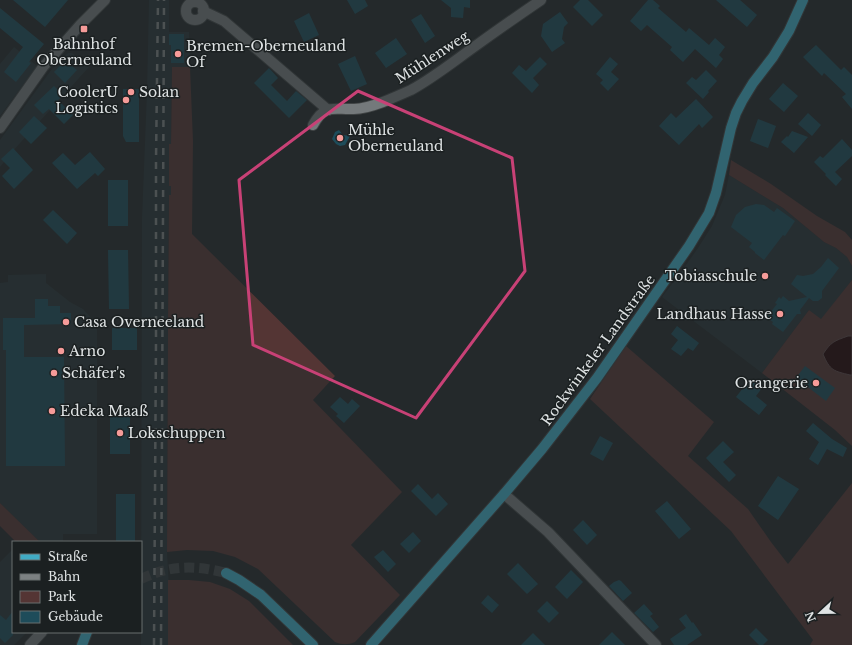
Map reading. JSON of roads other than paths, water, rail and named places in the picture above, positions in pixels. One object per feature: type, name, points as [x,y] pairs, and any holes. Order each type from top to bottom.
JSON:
[{"type":"main road","name":"Rockwinkeler Landstraße","points":[[370,645],[542,449],[594,382],[700,229],[709,213],[716,194],[731,128],[736,113],[753,83],[773,57],[789,31],[803,0]]},
{"type":"main road","points":[[226,574],[239,580],[261,595],[313,645]]},
{"type":"main road","points":[[82,645],[87,633]]},
{"type":"street","points":[[0,128],[43,67],[87,17],[105,0]]},
{"type":"street","name":"Mühlenweg","points":[[328,110],[333,108],[360,109],[382,103],[411,90],[440,72],[541,0]]},
{"type":"street","points":[[204,11],[224,21],[328,110],[322,113],[313,125]]},
{"type":"street","points":[[504,494],[548,532],[656,645]]},
{"type":"street","points":[[30,645],[41,633]]},
{"type":"tunnel","points":[[142,579],[162,571],[183,568],[215,570],[226,573]]},
{"type":"railway","points":[[154,645],[158,0]]},
{"type":"railway","points":[[161,645],[164,0]]},
{"type":"place","name":"Bahnhof Oberneuland","points":[[84,29]]},
{"type":"place","name":"Bremen-Oberneuland Of","points":[[178,54]]},
{"type":"place","name":"Solan","points":[[131,92]]},
{"type":"place","name":"CoolerU Logistics","points":[[126,100]]},
{"type":"place","name":"Mühle Oberneuland","points":[[340,138]]},
{"type":"place","name":"Tobiasschule","points":[[765,276]]},
{"type":"place","name":"Landhaus Hasse","points":[[780,314]]},
{"type":"place","name":"Casa Overneeland","points":[[66,322]]},
{"type":"place","name":"Arno","points":[[61,351]]},
{"type":"place","name":"Schäfer's","points":[[54,373]]},
{"type":"place","name":"Orangerie","points":[[816,383]]},
{"type":"place","name":"Edeka Maaß","points":[[52,411]]},
{"type":"place","name":"Lokschuppen","points":[[120,433]]}]
